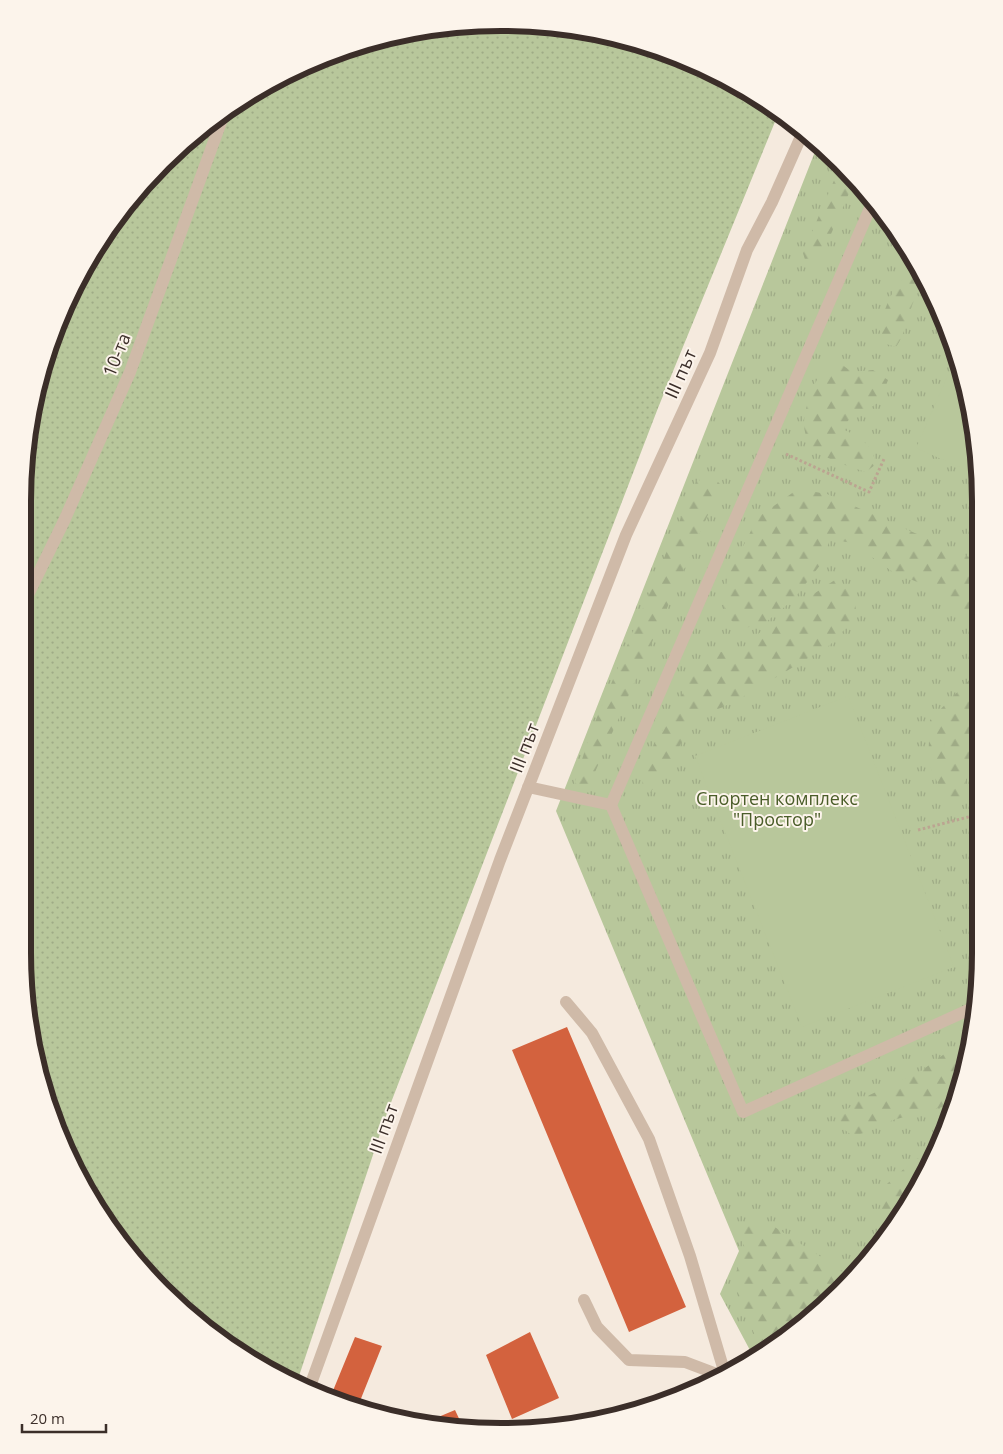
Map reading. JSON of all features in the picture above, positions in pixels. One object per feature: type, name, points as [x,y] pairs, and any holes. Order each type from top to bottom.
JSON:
[{"type":"street","name":"10-та","points":[[31,587],[64,521],[130,372],[220,125]]},
{"type":"street","name":"ІІІ път","points":[[311,1382],[500,860],[626,534],[710,353],[747,250],[772,202],[800,138]]},
{"type":"street","points":[[870,209],[611,805],[743,1112],[968,1010]]},
{"type":"street","points":[[528,787],[611,805]]},
{"type":"street","points":[[566,1002],[592,1033],[649,1139],[690,1256],[723,1367]]},
{"type":"street","points":[[584,1300],[597,1327],[629,1360],[686,1362],[712,1372]]},
{"type":"path","points":[[767,446],[869,492],[884,459]]},
{"type":"path","points":[[918,830],[972,816]]},
{"type":"green space","points":[[502,31],[563,35],[593,40],[653,56],[681,67],[737,94],[776,120],[658,408],[387,1113],[299,1376],[266,1360],[215,1326],[169,1285],[128,1239],[94,1188],[80,1160],[56,1104],[47,1074],[35,1014],[32,983],[31,502],[35,440],[40,410],[56,350],[67,322],[94,266],[111,240],[128,215],[169,169],[215,128],[240,111],[266,94],[322,67],[350,56],[410,40],[440,35]]},
{"type":"green space","name":"Спортен комплекс \"Простор\"","points":[[815,151],[855,191],[875,215],[909,266],[936,322],[947,350],[963,410],[968,440],[972,502],[971,983],[963,1044],[947,1104],[936,1132],[909,1188],[875,1239],[834,1285],[788,1326],[750,1351],[720,1294],[739,1251],[556,811]]},
{"type":"green space","points":[[837,173],[852,187],[820,259],[806,263],[803,253]]},
{"type":"green space","points":[[909,267],[920,289],[912,305],[901,339],[896,347],[886,344],[878,327],[890,297],[909,270]]},
{"type":"green space","points":[[829,364],[841,364],[852,372],[873,370],[888,380],[877,403],[849,420],[844,430],[865,442],[872,452],[876,464],[866,472],[828,458],[818,452],[810,444],[805,434],[804,421],[809,399],[818,378]]},
{"type":"green space","points":[[952,366],[963,410],[971,472],[916,448]]},
{"type":"green space","points":[[704,478],[715,479],[721,485],[588,788],[582,792],[575,782],[590,734],[696,482]]},
{"type":"green space","points":[[798,489],[827,494],[972,558],[972,615],[927,586],[893,572],[852,543],[830,539],[821,564],[793,600],[761,626],[739,628],[724,613],[727,578],[758,517]]},
{"type":"green space","points":[[838,578],[854,596],[857,616],[830,645],[750,693],[692,720],[671,764],[650,793],[642,783],[648,756],[697,668],[709,651],[738,653],[773,622]]},
{"type":"green space","points":[[972,677],[972,749],[962,803],[944,797],[928,762],[930,720]]},
{"type":"green space","points":[[848,696],[954,967],[802,1027],[695,756]]},
{"type":"green space","points":[[963,1046],[946,1106],[893,1120],[853,1136],[842,1128],[840,1119],[845,1111],[861,1099],[921,1071],[947,1052]]},
{"type":"green space","points":[[925,1155],[909,1188],[890,1216],[881,1212],[879,1191],[914,1160]]},
{"type":"green space","points":[[767,1222],[846,1273],[812,1306],[788,1326],[760,1345],[746,1316],[733,1278],[746,1252],[741,1235],[748,1225]]},
{"type":"building","points":[[567,1027],[686,1307],[629,1332],[512,1050]]},
{"type":"building","points":[[530,1332],[559,1398],[512,1419],[486,1355]]},
{"type":"building","points":[[355,1337],[382,1346],[360,1401],[333,1391]]},
{"type":"building","points":[[455,1410],[460,1421],[440,1419],[435,1418]]}]
